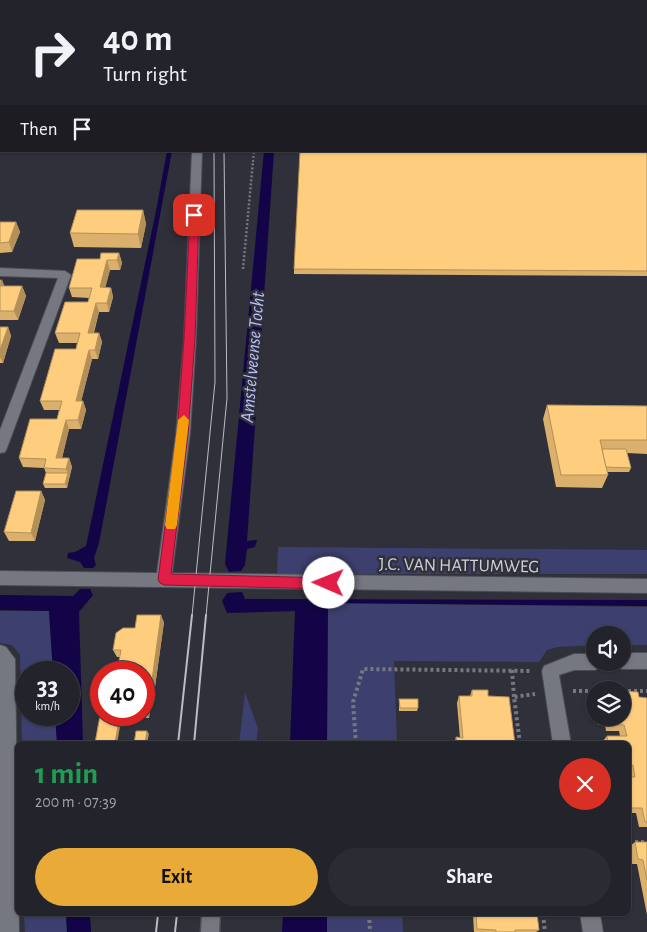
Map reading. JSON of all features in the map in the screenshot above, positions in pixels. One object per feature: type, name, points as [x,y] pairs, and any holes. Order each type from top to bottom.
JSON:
[{"type":"street","points":[[164,580],[183,434],[190,339],[197,152]]},
{"type":"street","points":[[0,272],[65,275],[0,448]]},
{"type":"street","name":"J.C. VAN HATTUMWEG","points":[[0,578],[647,586]]},
{"type":"street","points":[[0,652],[7,659],[9,932]]},
{"type":"street","points":[[631,661],[647,661]]},
{"type":"street","points":[[562,741],[550,671],[574,662],[586,662]]},
{"type":"street","points":[[590,916],[593,932]]},
{"type":"lane","points":[[210,932],[211,916]]},
{"type":"path","points":[[243,269],[254,152]]},
{"type":"path","points":[[356,741],[353,702],[363,668],[550,671]]},
{"type":"path","points":[[512,670],[520,741]]},
{"type":"path","points":[[514,697],[554,691]]},
{"type":"path","points":[[631,691],[647,691]]},
{"type":"path","points":[[631,842],[647,842]]},
{"type":"path","points":[[369,916],[370,932]]},
{"type":"path","points":[[543,916],[545,932]]},
{"type":"shaded area","points":[[278,547],[647,550],[647,574],[277,574]]},
{"type":"shaded area","points":[[328,603],[647,607],[647,645],[631,645],[631,626],[586,626],[586,645],[558,647],[547,650],[539,662],[394,661],[397,741],[327,741]]},
{"type":"shaded area","points":[[0,611],[49,611],[52,661],[20,661],[20,655],[12,645],[0,643]]},
{"type":"shaded area","points":[[245,693],[258,728],[256,741],[239,741]]},
{"type":"shaded area","points":[[22,726],[56,726],[57,741],[22,741]]},
{"type":"shaded area","points":[[24,916],[66,916],[67,932],[25,932]]},
{"type":"shaded area","points":[[327,916],[402,916],[403,932],[327,932]]},
{"type":"water","points":[[167,152],[172,152],[99,543],[94,558],[96,565],[93,568],[84,568],[80,562],[67,558],[68,553],[75,552],[86,546]]},
{"type":"water","name":"Amstelveense Tocht","points":[[264,152],[274,152],[247,541],[257,540],[255,547],[247,549],[245,565],[241,571],[229,572],[225,564]]},
{"type":"water","points":[[80,589],[90,589],[93,595],[79,612],[83,741],[57,741],[56,726],[80,726],[80,661],[52,661],[49,611],[0,610],[0,595],[73,596]]},
{"type":"water","points":[[242,592],[245,599],[647,600],[647,606],[328,603],[327,741],[290,741],[295,611],[227,613],[222,601],[227,593]]},
{"type":"water","points":[[66,916],[90,916],[91,932],[67,932]]},
{"type":"water","points":[[283,916],[327,916],[327,932],[282,932]]},
{"type":"building","points":[[300,152],[647,152],[647,271],[294,269]]},
{"type":"building","points":[[77,210],[143,210],[138,234],[70,233]]},
{"type":"building","points":[[0,222],[16,222],[9,242],[0,243]]},
{"type":"building","points":[[101,253],[119,253],[117,260],[107,260],[100,287],[111,288],[107,303],[96,303],[88,333],[99,333],[95,350],[89,350],[76,401],[83,401],[78,420],[66,420],[56,458],[69,458],[66,469],[44,468],[46,459],[19,458],[30,419],[57,419],[62,401],[40,401],[55,349],[76,349],[80,333],[55,333],[65,302],[88,302],[92,288],[69,288],[77,259],[100,259]]},
{"type":"building","points":[[0,286],[22,286],[14,311],[0,311]]},
{"type":"building","points":[[0,327],[8,327],[0,350]]},
{"type":"building","points":[[547,405],[647,406],[647,440],[600,440],[608,475],[561,475]]},
{"type":"building","points":[[602,449],[626,449],[631,468],[606,467]]},
{"type":"building","points":[[46,473],[68,473],[65,484],[43,484]]},
{"type":"building","points":[[16,491],[41,491],[31,533],[4,532]]},
{"type":"building","points":[[137,615],[161,615],[155,661],[119,661],[121,650],[113,650],[116,633],[123,628],[135,628]]},
{"type":"building","points":[[472,690],[488,690],[488,696],[509,697],[515,741],[457,741],[456,737],[463,738],[459,696],[472,696]]},
{"type":"building","points":[[631,692],[638,692],[639,697],[647,698],[647,822],[645,822],[642,808],[631,808],[631,777],[635,777],[633,765],[631,765],[631,741],[608,741],[607,736],[627,736],[624,726],[631,726]]},
{"type":"building","points":[[399,699],[418,699],[418,708],[400,708]]},
{"type":"building","points":[[98,726],[118,726],[115,741],[95,741]]},
{"type":"building","points":[[136,731],[147,731],[145,741],[134,741]]},
{"type":"building","points":[[635,842],[647,842],[647,880],[643,860],[638,859]]},
{"type":"building","points":[[476,916],[537,916],[539,930],[496,932],[496,930],[477,929]]},
{"type":"tram line","points":[[192,616],[215,382],[214,152]]},
{"type":"tram line","points":[[206,616],[227,398],[224,152]]},
{"type":"tram line","points":[[178,741],[192,615]]},
{"type":"tram line","points":[[194,741],[206,615]]},
{"type":"tram line","points":[[156,932],[158,916]]},
{"type":"tram line","points":[[175,932],[177,916]]},
{"type":"slow traffic","points":[[171,525],[184,420]]},
{"type":"route","points":[[194,215],[190,339],[183,434],[164,580],[329,583]]}]
